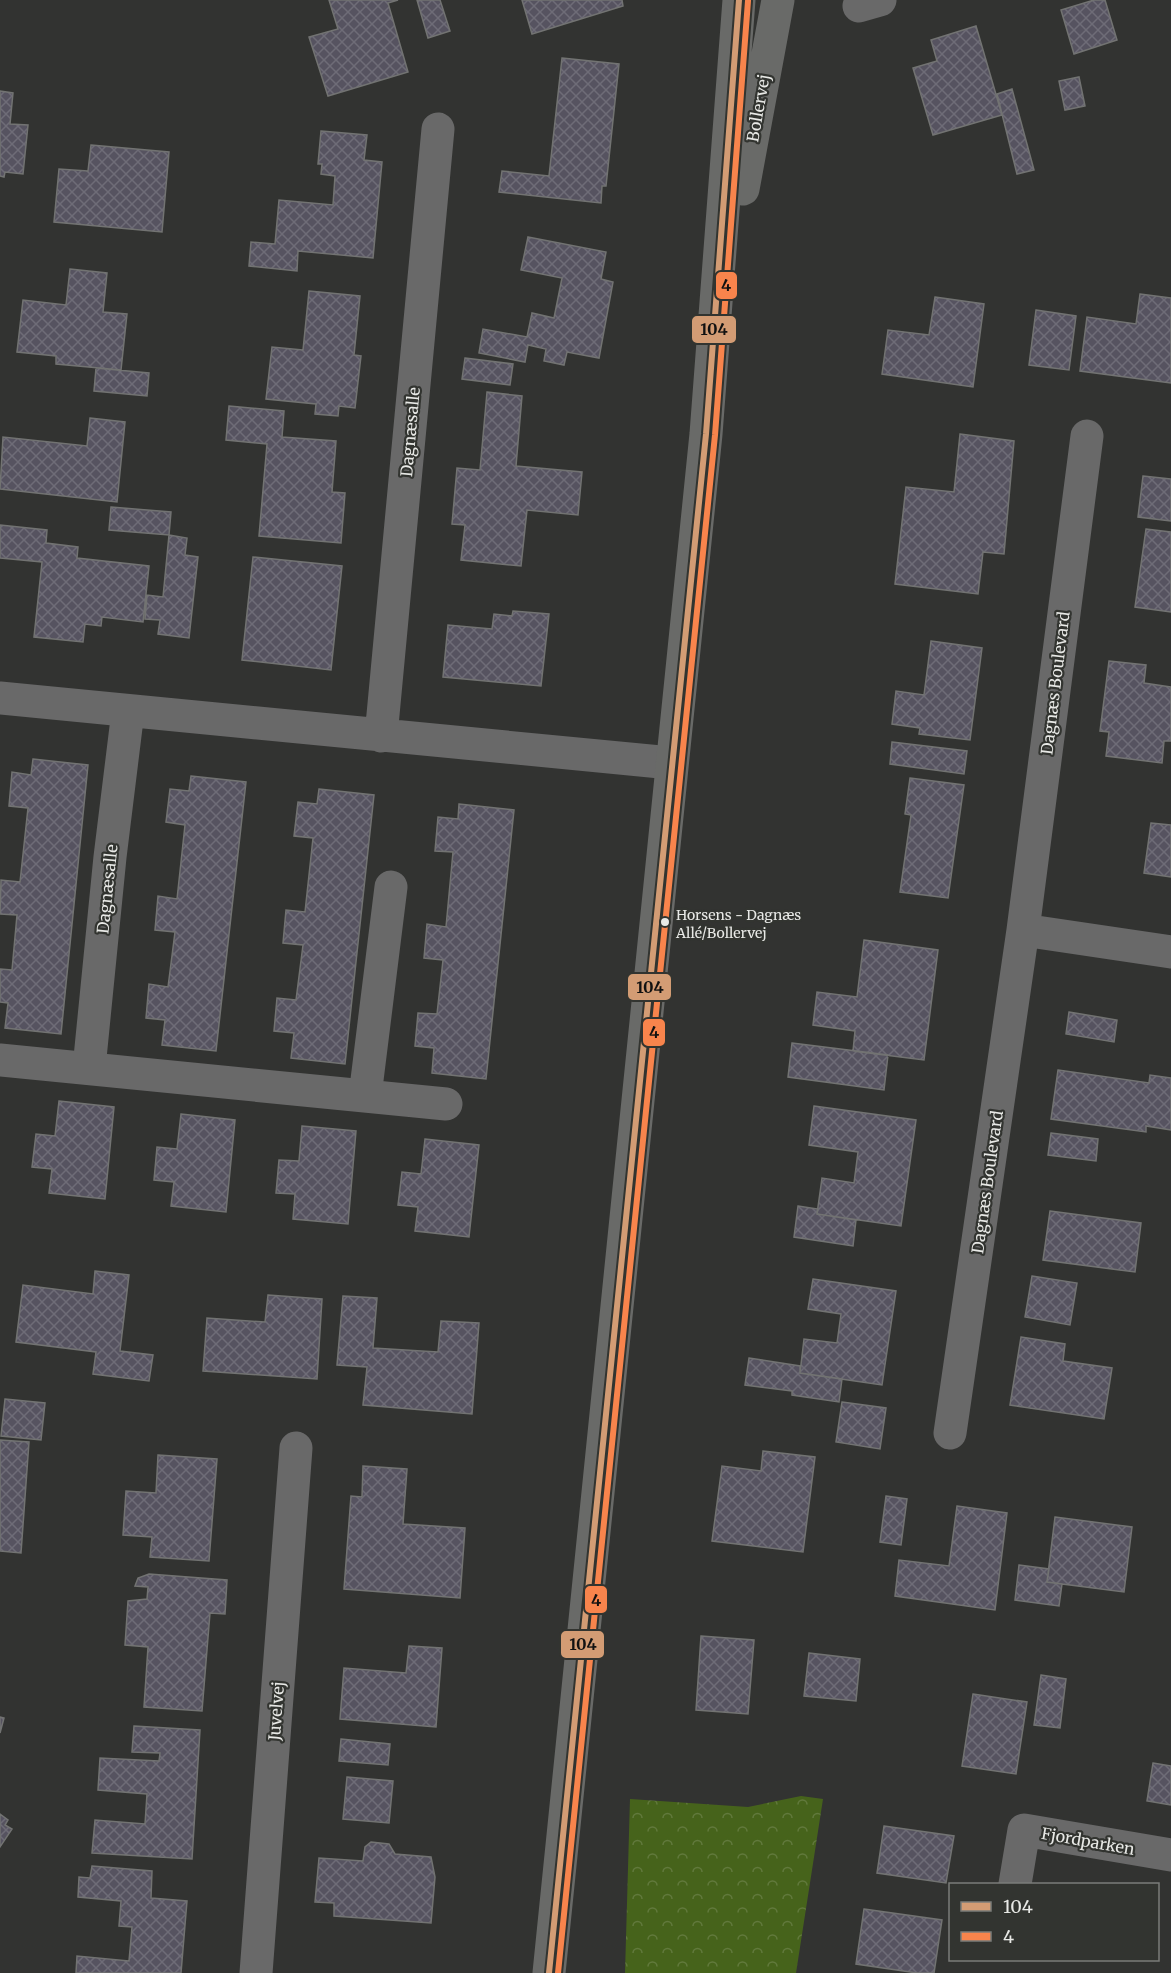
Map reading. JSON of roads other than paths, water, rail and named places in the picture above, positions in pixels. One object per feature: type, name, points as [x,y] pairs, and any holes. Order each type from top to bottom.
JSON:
[{"type":"main road","name":"Bollervej","points":[[549,1973],[712,359],[739,0]]},
{"type":"main road","name":"Bollervej","points":[[712,359],[778,0]]},
{"type":"street","name":"Dagnæsalle","points":[[381,736],[438,129]]},
{"type":"street","name":"Dagnæs Boulevard","points":[[950,1434],[1023,930],[1087,436]]},
{"type":"street","points":[[0,698],[671,763]]},
{"type":"street","name":"Dagnæsalle","points":[[89,1068],[110,856],[128,711]]},
{"type":"street","points":[[365,1096],[391,887]]},
{"type":"street","points":[[1023,930],[1171,952]]},
{"type":"street","points":[[0,1060],[446,1104]]},
{"type":"street","name":"Juvelvej","points":[[256,1973],[296,1448]]},
{"type":"street","name":"Fjordparken","points":[[1015,1883],[1024,1830],[1171,1855]]},
{"type":"place","name":"Horsens - Dagnæs Allé/Bollervej","points":[[665,922]]}]
